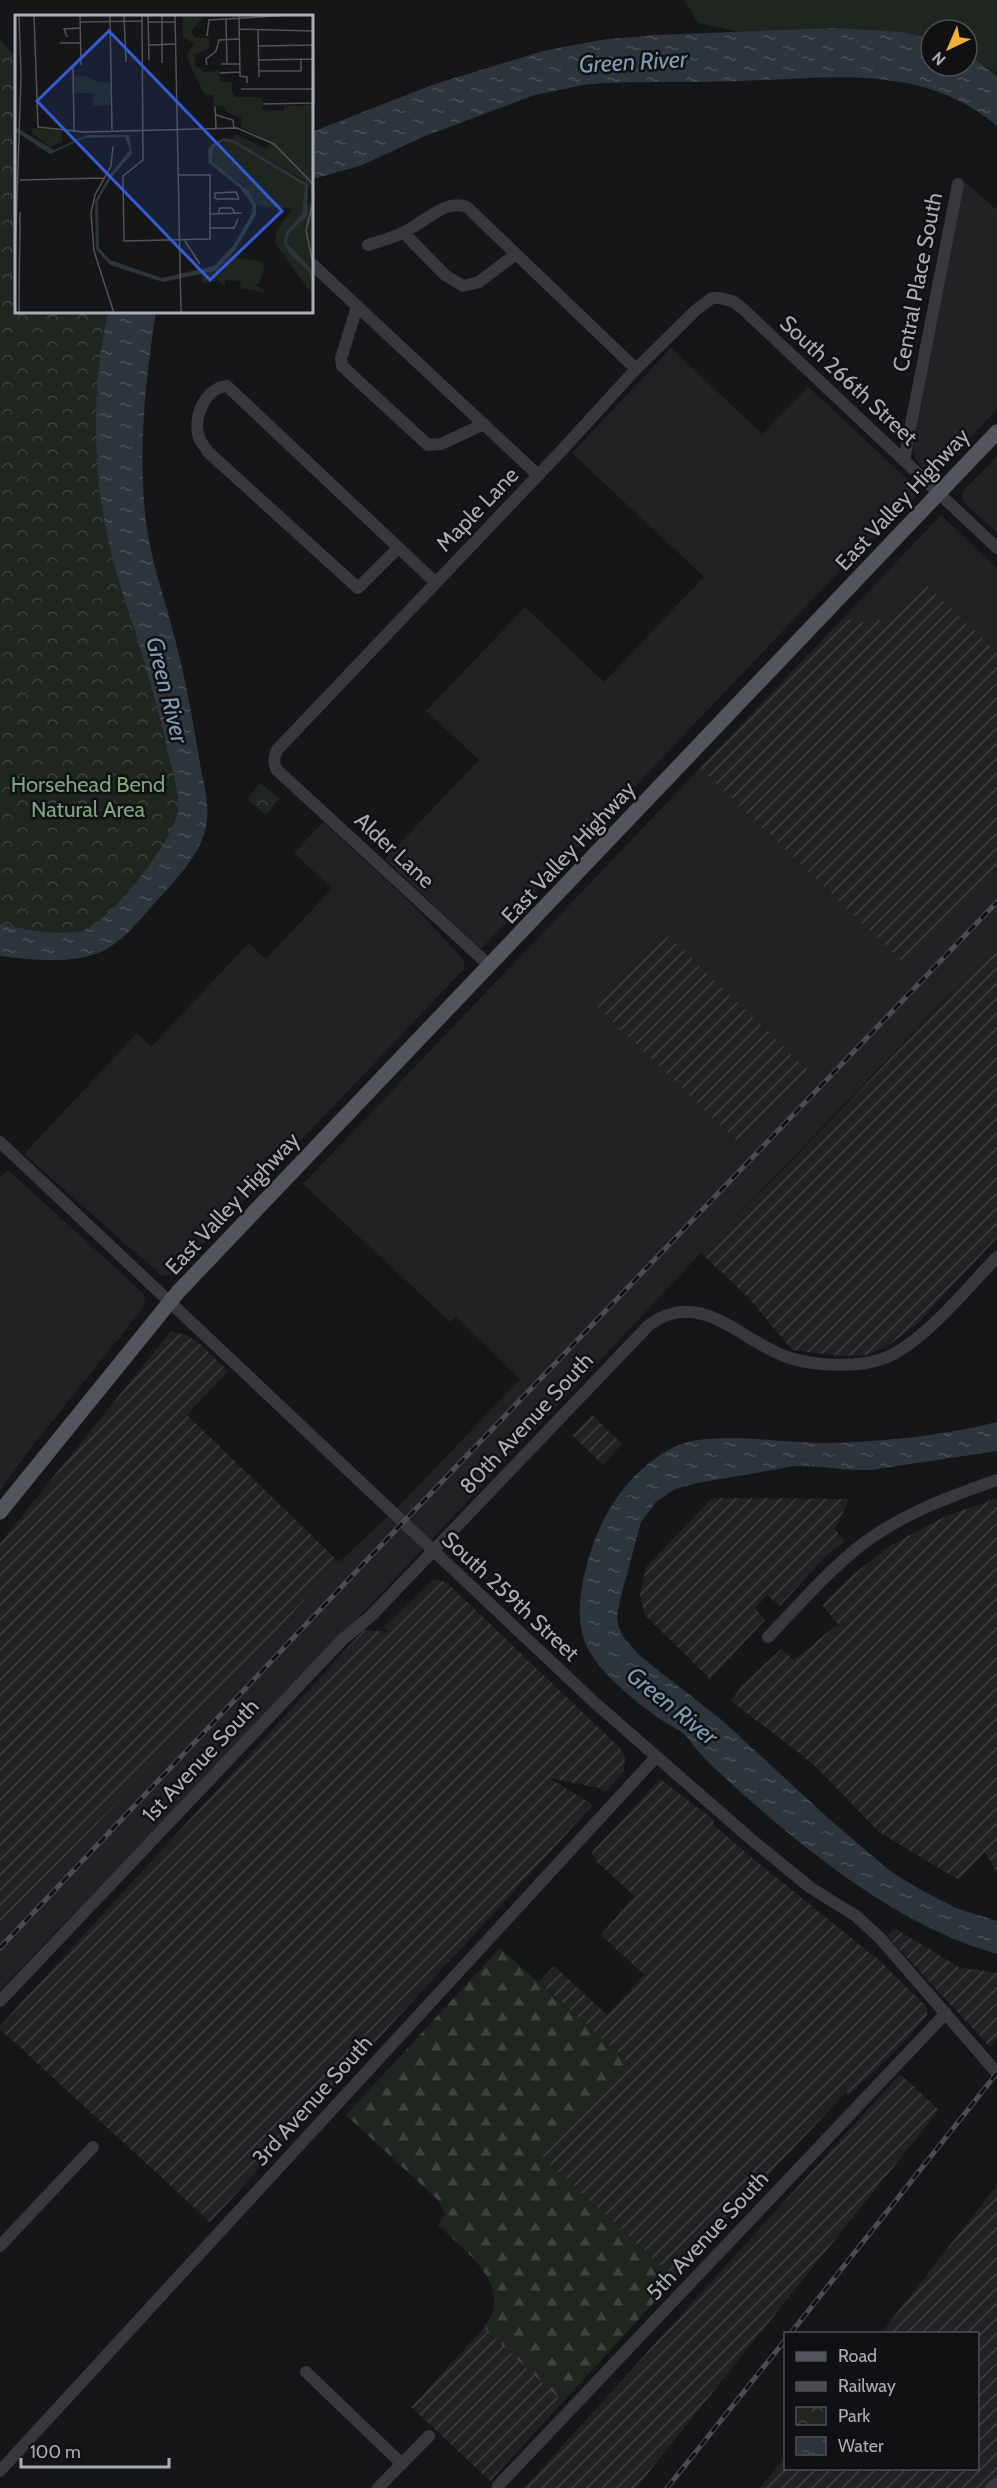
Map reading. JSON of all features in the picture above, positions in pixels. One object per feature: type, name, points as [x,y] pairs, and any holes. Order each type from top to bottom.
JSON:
[{"type":"main road","name":"East Valley Highway","points":[[0,1512],[169,1302],[997,432]]},
{"type":"street","name":"Central Place South","points":[[904,460],[958,184]]},
{"type":"street","points":[[368,244],[404,233],[442,209],[460,204],[467,207],[636,369]]},
{"type":"street","points":[[404,233],[444,275],[463,286],[479,282],[516,254]]},
{"type":"street","points":[[314,266],[538,476]]},
{"type":"street","name":"Maple Lane","points":[[274,762],[277,750],[538,476],[636,369],[698,308],[712,298],[721,298]]},
{"type":"street","name":"South 266th Street","points":[[721,298],[734,302],[743,309],[997,548]]},
{"type":"street","points":[[357,306],[341,359],[342,366],[428,445],[441,444],[484,424]]},
{"type":"street","points":[[398,548],[358,588],[208,452],[200,440],[197,423],[207,395],[218,387],[227,386],[436,583]]},
{"type":"street","name":"Alder Lane","points":[[274,762],[277,770],[490,966]]},
{"type":"street","name":"South 259th Street","points":[[0,1142],[594,1702],[802,1881],[856,1916],[880,1938],[997,2073]]},
{"type":"street","name":"80th Avenue South","points":[[434,1551],[657,1319],[677,1312],[701,1313],[728,1324],[787,1357],[833,1364],[868,1363],[898,1351],[936,1321],[997,1257]]},
{"type":"street","points":[[768,1637],[848,1556],[877,1534],[927,1506],[997,1480]]},
{"type":"street","name":"1st Avenue South","points":[[0,2001],[343,1639],[371,1616],[434,1551]]},
{"type":"street","name":"3rd Avenue South","points":[[0,2471],[656,1757]]},
{"type":"street","name":"5th Avenue South","points":[[498,2486],[946,2013]]},
{"type":"street","points":[[0,2246],[93,2147]]},
{"type":"street","points":[[306,2372],[402,2464]]},
{"type":"street","points":[[378,2488],[429,2436]]},
{"type":"street","points":[[991,2488],[997,2483]]},
{"type":"shaded area","points":[[964,181],[997,210],[997,409],[942,468],[932,473],[922,468],[913,449]]},
{"type":"shaded area","points":[[671,348],[762,434],[808,387],[916,487],[917,493],[915,498],[874,540],[871,538],[481,949],[385,859],[479,760],[426,711],[525,607],[604,682],[704,577],[572,453]]},
{"type":"shaded area","points":[[997,456],[997,533],[963,502],[962,496],[963,491]]},
{"type":"shaded area","points":[[941,515],[997,568],[997,652],[889,619],[854,623],[846,615]]},
{"type":"shaded area","points":[[924,583],[997,652],[997,867],[905,964],[700,768],[846,615],[854,623],[889,619]]},
{"type":"shaded area","points":[[700,768],[905,963],[997,867],[997,946],[701,1253],[353,1623],[0,1990],[0,1926],[208,1706],[339,1562],[400,1505],[520,1379],[456,1317],[450,1322],[303,1184]]},
{"type":"shaded area","points":[[323,822],[411,903],[460,956],[464,962],[464,969],[174,1274],[162,1276],[24,1154],[137,1033],[151,1047],[249,943],[266,959],[332,888],[294,853]]},
{"type":"shaded area","points":[[667,935],[811,1073],[742,1146],[597,1007]]},
{"type":"shaded area","points":[[997,946],[997,1238],[916,1325],[886,1347],[866,1355],[842,1356],[792,1350],[749,1298],[701,1253]]},
{"type":"shaded area","points":[[8,1170],[143,1293],[145,1300],[144,1307],[27,1453],[0,1491],[0,1178]]},
{"type":"shaded area","points":[[171,1331],[186,1335],[199,1343],[228,1371],[187,1415],[339,1562],[208,1706],[0,1926],[0,1543]]},
{"type":"shaded area","points":[[592,1415],[622,1444],[603,1465],[573,1436]]},
{"type":"shaded area","points":[[712,1498],[849,1499],[835,1529],[844,1541],[825,1557],[780,1606],[767,1595],[755,1608],[765,1620],[710,1679],[645,1615],[640,1595],[646,1567]]},
{"type":"shaded area","points":[[997,1498],[997,1873],[985,1852],[959,1880],[879,1832],[812,1763],[731,1701],[742,1686],[781,1649],[794,1660],[838,1624],[822,1605],[853,1575],[891,1545],[946,1516]]},
{"type":"shaded area","points":[[434,1579],[446,1582],[620,1748],[625,1757],[624,1771],[605,1793],[599,1788],[549,1778],[593,1805],[210,2222],[0,2029],[0,2026],[364,1630],[389,1632],[384,1627]]},
{"type":"shaded area","points":[[660,1779],[713,1819],[714,1825],[746,1853],[880,1961],[927,2007],[927,2016],[899,2047],[849,2095],[846,2092],[673,2277],[542,2157],[629,2063],[539,1982],[554,1966],[607,2015],[644,1975],[601,1935],[634,1896],[596,1861],[592,1852]]},
{"type":"shaded area","points":[[894,1928],[959,1967],[997,1973],[997,2038],[990,2047],[887,1936]]},
{"type":"shaded area","points":[[900,2074],[939,2110],[636,2488],[524,2488]]},
{"type":"shaded area","points":[[997,2185],[997,2488],[760,2488],[784,2457],[784,2470],[979,2470],[979,2332],[882,2332]]},
{"type":"shaded area","points":[[484,2328],[563,2402],[490,2481],[411,2407]]},
{"type":"green space","points":[[684,0],[997,0],[997,74],[979,61],[979,18],[919,18],[919,38],[835,28],[743,33],[698,23]]},
{"type":"green space","name":"Horsehead Bend Natural Area","points":[[0,39],[15,56],[15,314],[108,314],[97,397],[99,483],[116,572],[166,733],[178,809],[170,831],[150,864],[123,899],[95,925],[83,931],[63,933],[42,932],[0,924]]},
{"type":"green space","points":[[260,783],[279,798],[266,815],[247,799]]},
{"type":"green space","points":[[500,1948],[629,2063],[542,2157],[673,2277],[671,2284],[563,2402],[484,2328],[494,2307],[494,2294],[490,2282],[484,2271],[466,2251],[438,2225],[445,2214],[438,2200],[346,2115]]},
{"type":"water","name":"Green River","points":[[835,28],[902,32],[919,36],[919,78],[979,78],[979,62],[997,76],[997,126],[967,105],[937,91],[872,78],[604,83],[535,95],[425,136],[360,166],[314,178],[314,131],[432,85],[543,51],[608,39]]},
{"type":"water","name":"Green River","points":[[108,314],[156,314],[144,420],[144,502],[153,557],[189,701],[206,797],[207,823],[196,852],[183,871],[132,929],[107,949],[82,957],[55,960],[0,956],[0,924],[61,933],[81,931],[94,925],[124,897],[139,879],[165,840],[178,810],[176,785],[160,719],[114,564],[101,502],[96,406],[102,343]]},
{"type":"water","name":"Green River","points":[[997,1422],[997,1451],[871,1470],[795,1466],[675,1489],[656,1502],[641,1522],[617,1617],[624,1638],[640,1656],[723,1721],[828,1818],[890,1871],[956,1908],[997,1921],[997,1954],[959,1941],[886,1904],[816,1855],[751,1802],[713,1767],[684,1734],[642,1706],[600,1666],[583,1637],[580,1602],[589,1556],[615,1501],[641,1471],[674,1447],[688,1442],[726,1438],[825,1443],[890,1440],[933,1435]]},
{"type":"railway","points":[[0,1948],[366,1561],[997,902]]},
{"type":"railway","points":[[792,2332],[997,2073]]},
{"type":"railway","points":[[667,2488],[784,2342]]}]
